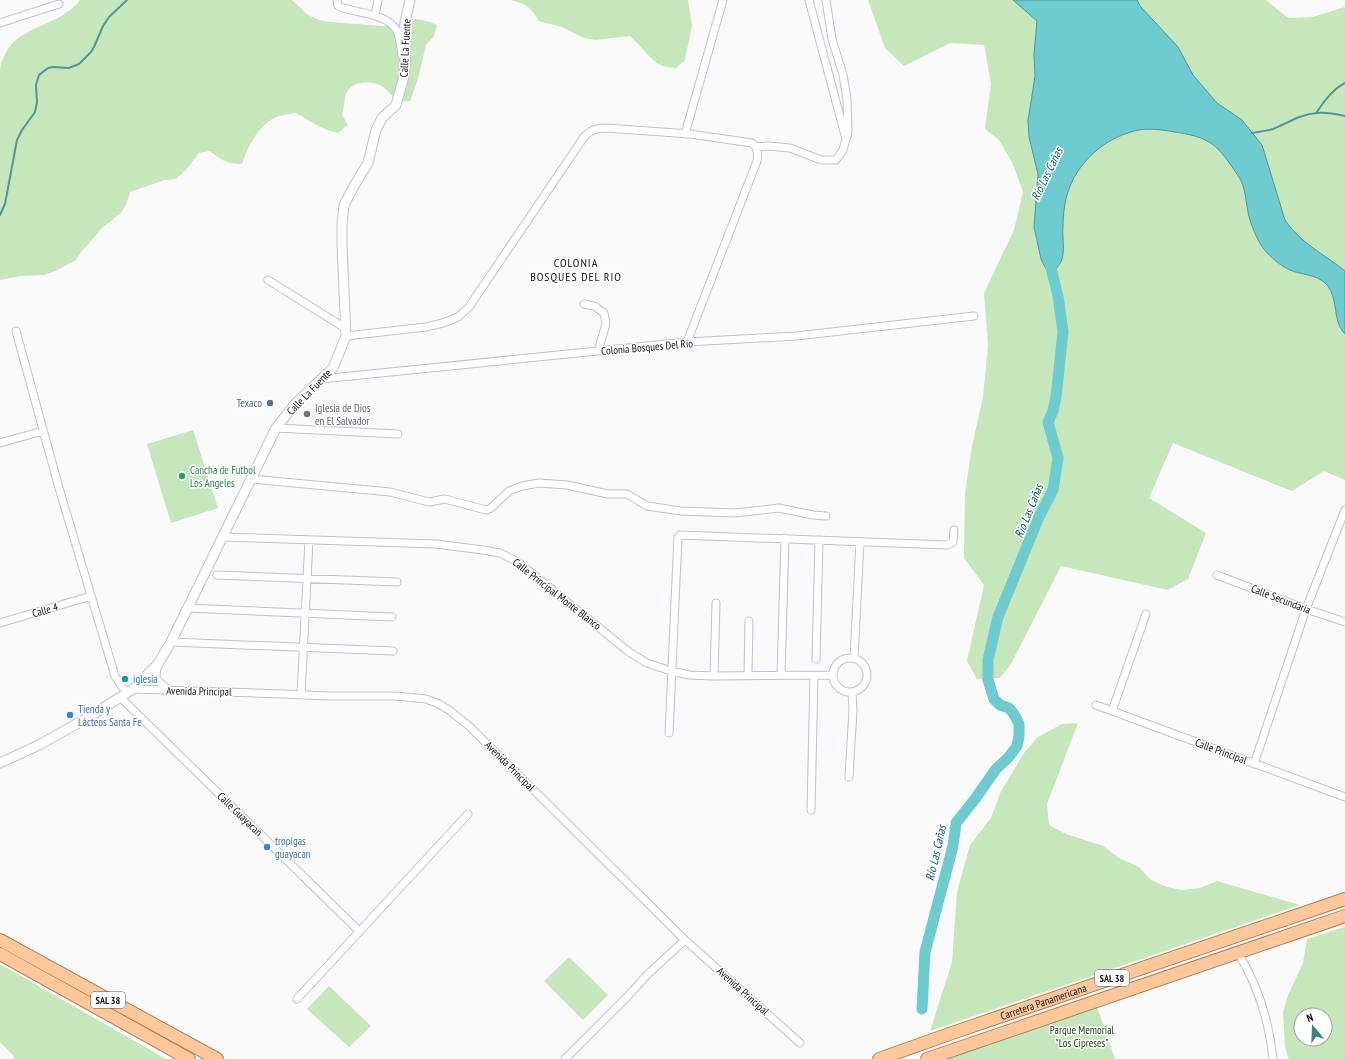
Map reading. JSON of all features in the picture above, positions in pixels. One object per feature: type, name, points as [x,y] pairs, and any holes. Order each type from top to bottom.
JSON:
[{"type":"highway","name":"Carretera Panamericana","points":[[879,1059],[1345,899]]},
{"type":"highway","name":"Carretera Panamericana","points":[[927,1059],[1345,916]]},
{"type":"highway","points":[[1274,923],[1280,939]]},
{"type":"highway","name":"SAL 38","points":[[0,940],[217,1059]]},
{"type":"highway","name":"SAL 38","points":[[0,954],[189,1059]]},
{"type":"street","points":[[337,0],[338,6],[347,10],[383,18],[392,25],[397,31],[405,67]]},
{"type":"street","points":[[375,16],[378,0]]},
{"type":"street","name":"Calle La Fuente","points":[[0,763],[89,717],[127,693],[158,664],[171,642],[276,428],[295,404],[333,368],[345,332],[342,244],[344,205],[368,163],[376,130],[382,118],[396,105],[405,67],[405,22],[410,0]]},
{"type":"street","points":[[685,134],[723,0]]},
{"type":"street","points":[[809,0],[846,139]]},
{"type":"street","points":[[756,147],[768,146],[790,148],[821,160],[836,160],[843,150],[848,130],[847,99],[843,75],[832,39],[826,0]]},
{"type":"street","points":[[0,23],[59,4]]},
{"type":"street","points":[[268,280],[345,332],[426,327],[443,323],[458,318],[469,307],[590,131],[598,128],[606,128],[685,134],[752,143],[756,147],[758,154],[757,161],[687,342]]},
{"type":"street","points":[[584,304],[594,306],[604,313],[606,324],[598,351]]},
{"type":"street","name":"Colonia Bosques Del Rio","points":[[321,379],[687,342],[796,336],[974,316]]},
{"type":"street","name":"Calle Guayacan","points":[[16,331],[43,431],[115,676],[127,693],[360,931]]},
{"type":"street","points":[[276,428],[398,434]]},
{"type":"street","points":[[0,443],[43,431]]},
{"type":"street","points":[[250,479],[390,492],[429,502],[445,499],[486,510],[491,508],[509,491],[522,486],[539,484],[568,485],[608,494],[627,494],[647,506],[682,511],[735,513],[779,508],[826,516]]},
{"type":"street","points":[[1254,764],[1306,609],[1345,510]]},
{"type":"street","points":[[669,733],[678,537],[680,535],[785,538],[834,542],[947,546],[953,542],[954,530]]},
{"type":"street","name":"Calle Principal Monte Blanco","points":[[222,537],[436,544],[483,550],[500,554],[518,562],[628,652],[647,662],[671,671],[689,675],[714,676],[833,675]]},
{"type":"street","points":[[781,675],[785,538]]},
{"type":"street","points":[[301,695],[310,540]]},
{"type":"street","points":[[816,659],[819,540]]},
{"type":"street","points":[[854,658],[860,542]]},
{"type":"street","points":[[218,575],[397,582]]},
{"type":"street","name":"Calle Secundaria","points":[[1217,575],[1306,609],[1345,622]]},
{"type":"street","name":"Calle 4","points":[[0,623],[91,596]]},
{"type":"street","points":[[714,676],[716,603]]},
{"type":"street","points":[[187,608],[392,617]]},
{"type":"street","points":[[1112,711],[1146,614]]},
{"type":"street","points":[[748,675],[749,621]]},
{"type":"street","points":[[171,642],[393,651]]},
{"type":"street","points":[[854,658],[864,665],[868,676],[863,687],[852,693],[841,690],[836,686],[833,675],[836,665],[840,661],[854,658]]},
{"type":"street","points":[[158,664],[155,674],[156,677],[169,690]]},
{"type":"street","points":[[811,810],[814,676]]},
{"type":"street","name":"Avenida Principal","points":[[127,693],[169,690],[328,696],[395,696],[426,699],[437,703],[449,710],[469,726],[685,940],[800,1043]]},
{"type":"street","points":[[849,777],[853,710],[852,693]]},
{"type":"street","name":"Calle Principal","points":[[1096,705],[1345,797]]},
{"type":"street","points":[[296,999],[468,814]]},
{"type":"street","points":[[565,1059],[628,996],[647,974],[685,940]]},
{"type":"street","points":[[1238,953],[1253,980],[1266,1016],[1273,1059]]},
{"type":"green space","points":[[80,0],[292,0],[308,15],[319,20],[330,22],[383,26],[403,24],[406,21],[415,19],[437,25],[434,36],[426,45],[418,79],[410,101],[399,102],[379,85],[361,83],[350,88],[346,94],[342,115],[348,125],[338,133],[321,127],[296,113],[274,118],[258,132],[247,151],[242,164],[224,161],[210,151],[199,153],[185,171],[176,179],[164,180],[130,192],[127,203],[121,213],[103,227],[76,260],[44,275],[20,276],[0,280],[0,70],[5,55],[13,43],[23,35],[58,18],[70,10]]},
{"type":"green space","points":[[511,0],[688,0],[692,26],[685,60],[676,68],[665,67],[658,64],[650,57],[630,36],[595,40],[584,38],[562,27],[539,21],[528,7]]},
{"type":"green space","points":[[868,0],[1266,0],[1288,18],[1313,17],[1345,7],[1345,480],[1324,471],[1292,491],[1173,443],[1149,498],[1206,533],[1188,579],[1168,590],[1061,566],[1011,664],[1000,678],[977,679],[967,661],[984,585],[964,558],[965,492],[972,446],[983,397],[988,346],[984,293],[1014,230],[1023,192],[1012,162],[999,140],[985,129],[991,83],[984,45],[950,43],[904,66],[885,48]]},
{"type":"green space","name":"Cancha de Futbol Los Angeles","points":[[193,430],[218,508],[171,523],[147,444]]},
{"type":"green space","points":[[1078,723],[1047,804],[1049,825],[1066,834],[1103,846],[1119,858],[1139,867],[1151,880],[1167,887],[1182,890],[1200,888],[1217,881],[1300,905],[930,1031],[952,962],[957,892],[970,845],[991,818],[1001,791],[1024,753],[1038,737],[1062,724]]},
{"type":"green space","points":[[1345,927],[1345,1059],[1289,1059],[1285,1047],[1283,1012],[1288,995],[1303,963],[1307,939]]},
{"type":"green space","points":[[569,957],[608,995],[583,1020],[544,981]]},
{"type":"green space","points":[[0,964],[166,1059],[14,1059],[13,1055],[0,1042]]},
{"type":"green space","points":[[329,986],[371,1026],[349,1047],[307,1009]]},
{"type":"green space","name":"Parque Memorial \"Los Cipreses\"","points":[[1097,1007],[1115,1059],[935,1059]]},
{"type":"water","points":[[1013,0],[1137,0],[1140,6],[1178,47],[1193,75],[1217,103],[1242,120],[1262,145],[1285,220],[1291,228],[1305,242],[1345,271],[1345,334],[1338,322],[1332,294],[1324,282],[1316,277],[1294,272],[1276,261],[1266,252],[1256,235],[1248,214],[1243,184],[1219,150],[1208,141],[1199,137],[1171,131],[1148,129],[1139,130],[1130,132],[1104,144],[1090,156],[1074,177],[1066,197],[1063,219],[1062,260],[1056,269],[1046,269],[1041,259],[1034,227],[1038,174],[1029,137],[1028,121],[1035,76],[1034,54],[1037,21]]},
{"type":"waterway","points":[[0,215],[5,204],[17,140],[22,130],[35,112],[37,102],[36,85],[39,75],[48,68],[69,68],[79,64],[91,52],[103,26],[109,17],[127,0]]},
{"type":"waterway","points":[[1317,112],[1329,96],[1345,83]]},
{"type":"waterway","points":[[1252,133],[1273,129],[1300,117],[1311,114],[1327,113],[1345,116]]},
{"type":"waterway","name":"Río Las Cañas","points":[[922,1009],[925,952],[953,846],[956,823],[996,769],[1008,758],[1017,746],[1019,736],[1019,724],[1014,714],[1009,708],[1000,705],[994,699],[988,680],[988,660],[998,617],[1039,517],[1053,490],[1058,458],[1048,422],[1053,411],[1056,397],[1063,332],[1058,296],[1048,256]]},
{"type":"place","name":"Texaco","points":[[270,403]]},
{"type":"place","name":"Iglesia de Dios en El Salvador","points":[[307,414]]},
{"type":"place","name":"Cancha de Futbol Los Angeles","points":[[182,476]]},
{"type":"place","name":"iglesia","points":[[125,679]]},
{"type":"place","name":"Tienda y Lácteos Santa Fe","points":[[70,715]]},
{"type":"place","name":"tropigas guayacan","points":[[267,847]]},
{"type":"district","name":"COLONIA BOSQUES DEL RIO","points":[[576,270]]}]
